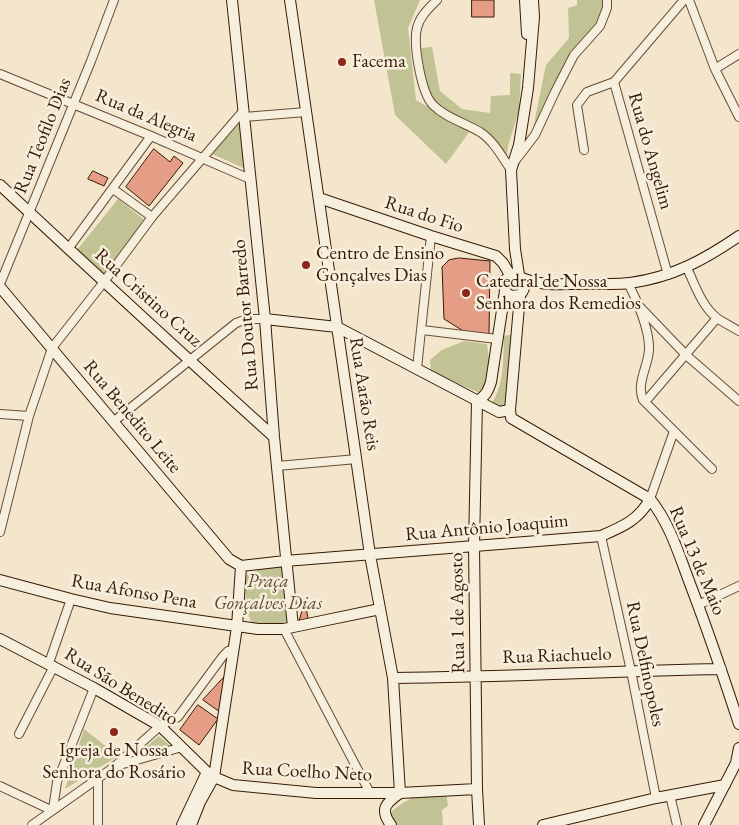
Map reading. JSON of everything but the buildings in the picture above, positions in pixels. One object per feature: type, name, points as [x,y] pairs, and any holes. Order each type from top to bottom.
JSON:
[{"type":"main road","name":"Rua Doutor Barredo","points":[[232,0],[265,319],[285,561],[288,628]]},
{"type":"main road","name":"Rua Aarão Reis","points":[[290,0],[370,555],[393,678],[400,793]]},
{"type":"main road","points":[[525,0],[529,66]]},
{"type":"main road","points":[[533,0],[534,17],[528,88],[520,137],[512,167],[516,276],[525,285],[521,293],[510,410],[513,420],[650,499]]},
{"type":"main road","name":"Rua Cristino Cruz","points":[[0,185],[104,283],[274,437]]},
{"type":"main road","name":"Rua do Fio","points":[[319,198],[496,256],[516,276]]},
{"type":"main road","points":[[477,401],[484,397],[488,391],[504,281],[516,276],[531,281],[560,284],[628,283],[668,275],[688,268],[739,236]]},
{"type":"main road","points":[[504,291],[513,296],[560,284]]},
{"type":"main road","name":"Rua Benedito Leite","points":[[0,285],[113,422],[230,558],[241,566]]},
{"type":"main road","points":[[265,319],[337,327],[499,412],[510,410]]},
{"type":"main road","name":"Rua 1 de Agosto","points":[[477,401],[474,546],[479,825]]},
{"type":"main road","name":"Rua Antônio Joaquim","points":[[241,566],[601,536],[628,524],[638,517],[650,499]]},
{"type":"main road","name":"Rua 13 de Maio","points":[[650,499],[667,525],[698,605],[739,724]]},
{"type":"main road","points":[[191,825],[210,774],[234,650],[241,566]]},
{"type":"main road","name":"Rua Afonso Pena","points":[[0,580],[71,600],[130,612],[237,627],[288,628],[380,609]]},
{"type":"main road","name":"Rua São Benedito","points":[[0,639],[52,664],[160,726],[210,774]]},
{"type":"main road","name":"Rua Riachuelo","points":[[393,678],[721,669]]},
{"type":"main road","points":[[704,825],[738,763],[739,748]]},
{"type":"main road","points":[[182,825],[210,774]]},
{"type":"main road","name":"Rua Coelho Neto","points":[[210,774],[233,785],[316,793],[400,793],[477,789]]},
{"type":"main road","points":[[543,825],[656,798],[725,785]]},
{"type":"main road","points":[[391,825],[386,818],[385,806],[389,800],[400,793]]},
{"type":"street","name":"Rua Teofilo Dias","points":[[0,285],[114,0]]},
{"type":"street","points":[[437,0],[421,19],[416,37],[423,84],[429,100],[442,112],[487,137],[512,167],[535,135],[554,92],[574,55],[600,26],[607,8],[607,0]]},
{"type":"street","name":"Rua do Angelim","points":[[668,275],[614,82],[684,0]]},
{"type":"street","points":[[689,0],[715,69],[739,117]]},
{"type":"street","points":[[715,69],[739,54]]},
{"type":"street","name":"Rua da Alegria","points":[[0,74],[202,157],[250,179]]},
{"type":"street","points":[[584,150],[577,105],[587,92],[614,82]]},
{"type":"street","points":[[0,532],[29,416],[52,348],[104,283],[152,217],[202,157],[244,113],[306,112]]},
{"type":"street","points":[[68,249],[151,136]]},
{"type":"street","points":[[113,190],[152,217]]},
{"type":"street","points":[[417,368],[432,236]]},
{"type":"street","points":[[688,268],[708,309],[717,318],[739,331]]},
{"type":"street","points":[[628,283],[638,305],[649,348],[640,393],[646,402],[712,469]]},
{"type":"street","points":[[638,305],[686,355],[739,401]]},
{"type":"street","points":[[646,402],[717,318]]},
{"type":"street","points":[[113,422],[241,320],[265,319]]},
{"type":"street","points":[[422,330],[497,339]]},
{"type":"street","points":[[0,414],[29,416]]},
{"type":"street","name":"Rua Antônio Joaquim","points":[[650,499],[674,431]]},
{"type":"street","points":[[276,466],[357,458]]},
{"type":"street","name":"Rua Delfinopoles","points":[[601,536],[631,671],[656,798]]},
{"type":"street","points":[[698,605],[739,586]]},
{"type":"street","points":[[19,734],[52,664],[71,600]]},
{"type":"street","points":[[288,628],[370,793]]},
{"type":"street","points":[[32,825],[52,809],[114,767],[160,726],[178,717],[223,656],[228,651],[234,650]]},
{"type":"street","points":[[52,809],[57,782],[94,688]]},
{"type":"street","points":[[114,767],[182,747]]},
{"type":"street","points":[[98,777],[98,825]]},
{"type":"street","points":[[0,786],[52,809]]},
{"type":"street","points":[[670,795],[677,825]]},
{"type":"green space","points":[[374,0],[420,0],[408,28],[416,100],[470,131],[446,164],[395,115]]},
{"type":"green space","points":[[577,0],[607,0],[599,24],[576,47],[531,138],[546,65],[569,38],[568,8],[577,5]]},
{"type":"green space","points":[[432,47],[440,91],[462,109],[490,113],[491,96],[510,95],[510,73],[521,74],[519,110],[507,155],[470,126],[437,106],[426,82],[421,48]]},
{"type":"green space","points":[[240,123],[248,170],[210,153]]},
{"type":"green space","points":[[118,199],[146,221],[104,277],[77,250]]},
{"type":"green space","points":[[514,334],[508,409],[490,405],[495,398],[501,381],[504,336]]},
{"type":"green space","points":[[464,341],[487,344],[490,367],[482,394],[431,370],[430,360],[442,350]]},
{"type":"green space","name":"Praça Gonçalves Dias","points":[[284,567],[288,623],[286,625],[253,624],[248,614],[245,577],[258,570]]},
{"type":"green space","points":[[84,729],[118,756],[65,789]]},
{"type":"green space","points":[[159,736],[175,750],[130,760]]},
{"type":"green space","points":[[446,793],[448,806],[442,810],[443,825],[393,825],[388,815],[414,797]]},
{"type":"place","name":"Facema","points":[[342,62]]},
{"type":"place","name":"Centro de Ensino Gonçalves Dias","points":[[306,265]]},
{"type":"place","name":"Catedral de Nossa Senhora dos Remedios","points":[[466,293]]},
{"type":"place","name":"Igreja de Nossa Senhora do Rosário","points":[[114,732]]}]
